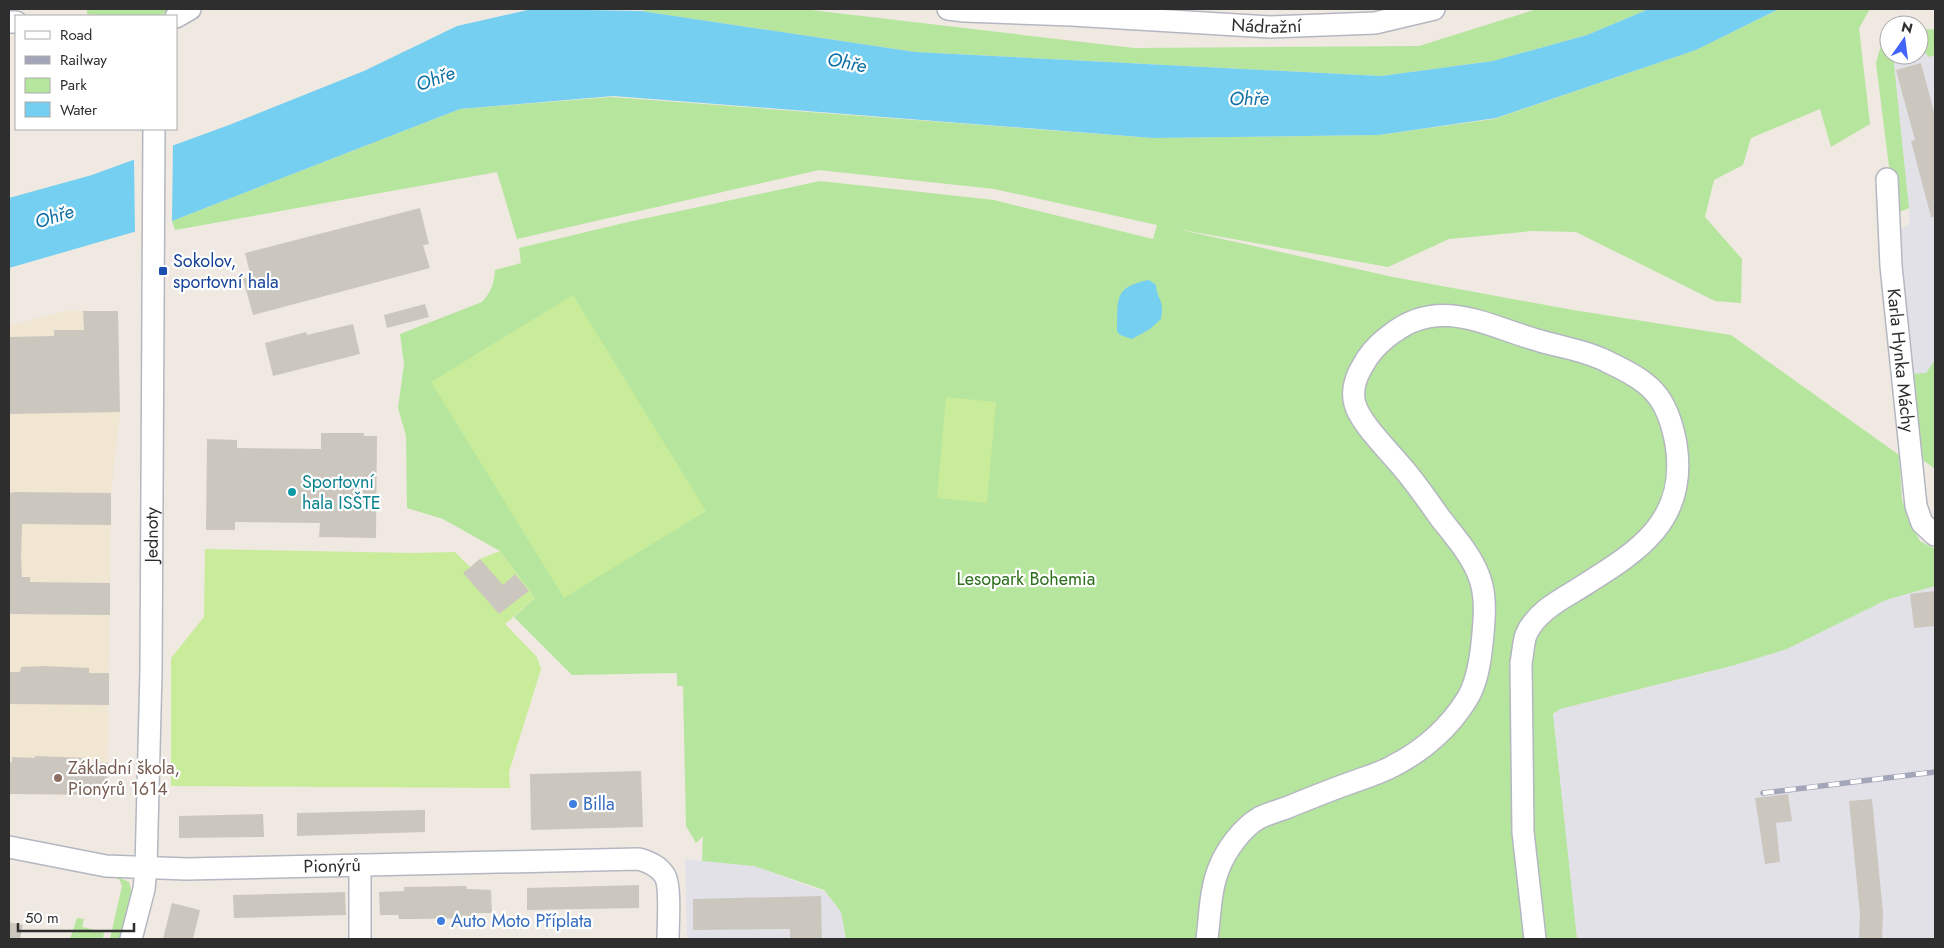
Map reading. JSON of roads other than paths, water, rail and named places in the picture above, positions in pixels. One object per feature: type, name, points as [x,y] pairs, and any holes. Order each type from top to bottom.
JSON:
[{"type":"street","points":[[178,16],[190,9]]},
{"type":"street","name":"Nádražní","points":[[948,9],[1270,27],[1375,23],[1434,9]]},
{"type":"street","name":"Jednoty","points":[[131,939],[144,888],[146,868],[151,671],[154,130]]},
{"type":"street","name":"Karla Hynka Máchy","points":[[1887,179],[1891,266],[1916,506],[1922,523],[1935,535]]},
{"type":"street","points":[[1207,939],[1212,895],[1219,867],[1234,841],[1258,819],[1392,767],[1421,750],[1452,721],[1469,696],[1480,664],[1484,614],[1480,580],[1466,552],[1407,472],[1372,432],[1355,407],[1353,391],[1357,376],[1371,352],[1384,338],[1408,321],[1424,316],[1443,314],[1467,318],[1561,348],[1601,358],[1633,374],[1652,388],[1666,407],[1673,428],[1678,459],[1676,488],[1669,508],[1656,531],[1617,564],[1556,602],[1535,620],[1526,636],[1521,663],[1523,832],[1535,939]]},
{"type":"street","name":"Pionýrů","points":[[9,847],[106,866],[187,869],[639,858],[656,866],[665,877],[668,939]]},
{"type":"street","points":[[360,865],[360,939]]},
{"type":"water","name":"Ohře","points":[[532,9],[641,11],[915,52],[1381,76],[1493,61],[1587,35],[1649,9],[1779,9],[1696,50],[1496,118],[1379,135],[1153,138],[613,96],[460,109],[172,221],[9,268],[9,198],[92,175],[229,125],[364,71],[457,26]]},
{"type":"water","points":[[1149,280],[1156,285],[1162,308],[1161,319],[1150,329],[1132,339],[1120,335],[1117,331],[1117,311],[1120,296],[1129,286]]},
{"type":"railway","points":[[1763,793],[1935,772]]},
{"type":"place","name":"Sokolov, sportovní hala","points":[[163,271]]},
{"type":"place","name":"Sportovní hala ISŠTE","points":[[292,492]]},
{"type":"place","name":"Základní škola, Pionýrů 1614","points":[[58,778]]},
{"type":"place","name":"Billa","points":[[573,804]]},
{"type":"place","name":"Auto Moto Příplata","points":[[441,921]]},
{"type":"park label","name":"Lesopark Bohemia","points":[[1026,579]]}]
